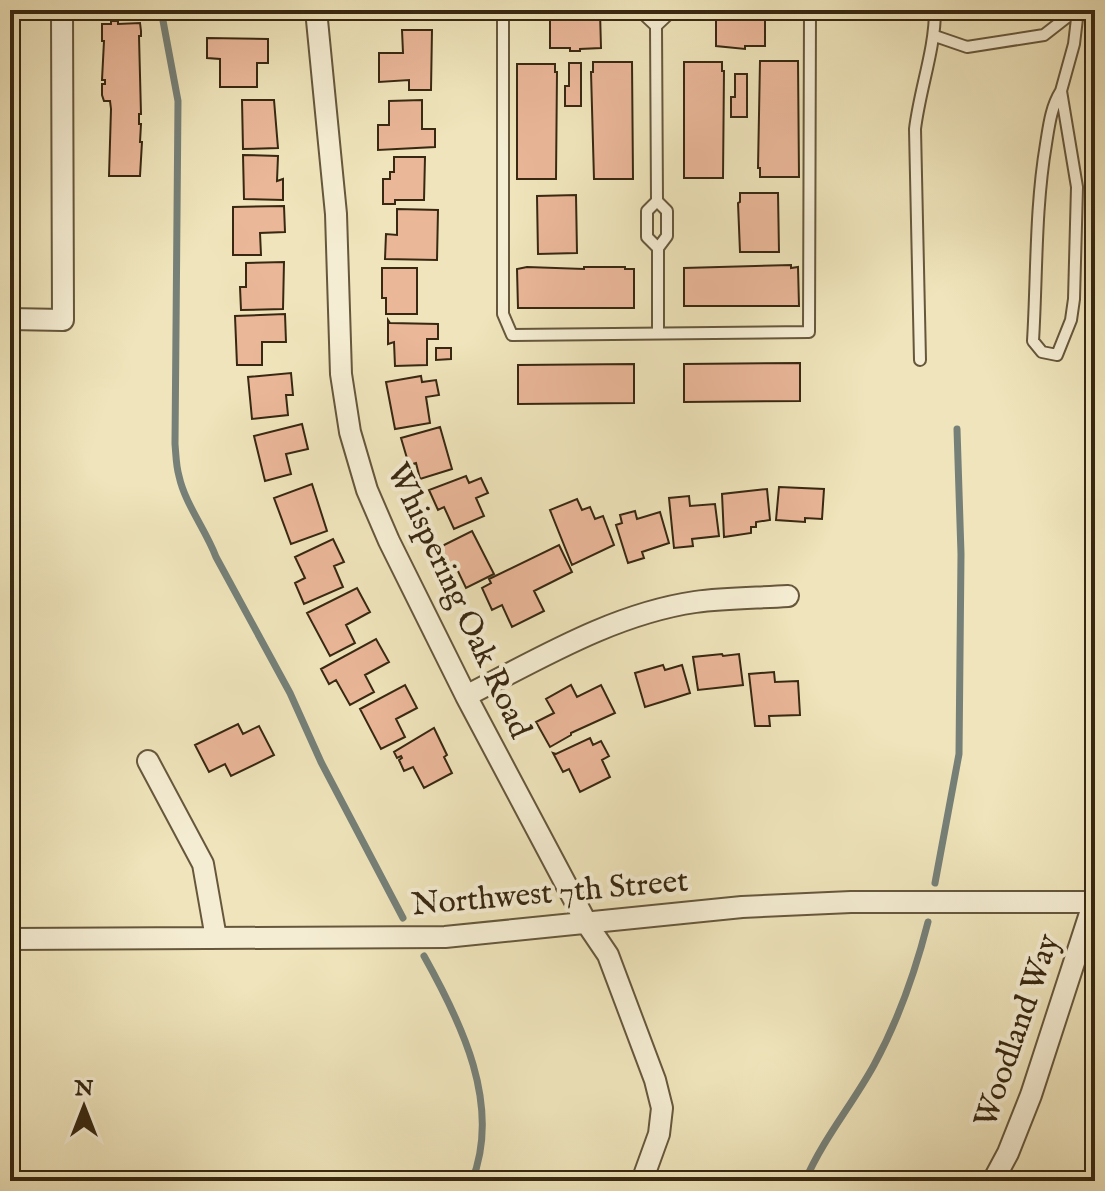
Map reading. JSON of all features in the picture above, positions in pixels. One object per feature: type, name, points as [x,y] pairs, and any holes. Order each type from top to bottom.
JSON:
[{"type":"street","points":[[10,319],[63,320],[62,10]]},
{"type":"street","name":"Whispering Oak Road","points":[[316,10],[336,214],[341,374],[350,432],[367,490],[389,541],[466,696],[587,924],[608,955],[655,1080],[662,1108],[659,1134],[642,1181]]},
{"type":"street","points":[[466,696],[590,633],[635,617],[694,603],[788,596]]},
{"type":"street","points":[[148,761],[203,864],[216,938]]},
{"type":"street","name":"Northwest 7th Street","points":[[10,939],[445,937],[742,907],[851,902],[1095,901]]},
{"type":"street","name":"Woodland Way","points":[[993,1181],[1008,1153],[1031,1095],[1095,901]]},
{"type":"lane","points":[[503,10],[503,314],[512,335],[809,332],[810,10]]},
{"type":"lane","points":[[639,10],[656,26],[657,201],[667,211],[667,236],[658,248],[658,334]]},
{"type":"lane","points":[[656,26],[673,10]]},
{"type":"lane","points":[[920,360],[915,129],[919,97],[935,36],[935,10]]},
{"type":"lane","points":[[935,36],[967,47],[1044,35],[1077,10]]},
{"type":"lane","points":[[1061,91],[1077,187],[1074,299],[1071,320],[1057,355],[1042,352],[1033,341],[1038,211],[1053,104],[1061,91],[1074,44],[1077,10]]},
{"type":"lane","points":[[657,201],[647,211],[647,237],[658,248]]},
{"type":"building","points":[[395,10],[421,10],[421,17],[395,17]]},
{"type":"building","points":[[716,10],[765,10],[765,46],[745,46],[745,49],[716,46]]},
{"type":"building","points":[[10,11],[14,11],[16,17],[14,47],[10,47]]},
{"type":"building","points":[[550,12],[600,12],[601,48],[570,51],[570,48],[550,48]]},
{"type":"building","points":[[111,21],[118,21],[118,24],[140,23],[140,176],[109,176],[111,109],[110,101],[104,101],[102,95],[105,80],[102,80],[102,24],[111,24]]},
{"type":"building","points":[[402,30],[432,30],[431,90],[409,90],[409,80],[379,82],[379,53],[403,53]]},
{"type":"building","points":[[207,38],[268,39],[268,63],[257,63],[257,87],[220,87],[220,59],[207,58]]},
{"type":"building","points":[[760,61],[798,61],[799,177],[760,177]]},
{"type":"building","points":[[593,62],[632,62],[633,179],[594,179]]},
{"type":"building","points":[[684,62],[722,62],[723,178],[684,178]]},
{"type":"building","points":[[569,63],[581,63],[581,106],[565,106]]},
{"type":"building","points":[[517,64],[555,64],[556,179],[517,179]]},
{"type":"building","points":[[735,74],[747,74],[747,117],[731,117]]},
{"type":"building","points":[[242,100],[274,100],[278,148],[243,149]]},
{"type":"building","points":[[422,100],[422,129],[435,129],[435,147],[378,150],[378,125],[389,125],[389,101]]},
{"type":"building","points":[[243,155],[278,156],[277,181],[283,179],[283,200],[244,199]]},
{"type":"building","points":[[394,157],[425,157],[424,200],[395,200],[395,204],[383,204],[383,179],[390,179],[390,172],[394,172]]},
{"type":"building","points":[[740,193],[778,193],[779,252],[740,252]]},
{"type":"building","points":[[576,195],[577,253],[538,254],[537,196]]},
{"type":"building","points":[[284,206],[285,232],[260,233],[261,255],[233,255],[233,207]]},
{"type":"building","points":[[397,209],[438,210],[437,260],[385,259],[386,234],[397,235]]},
{"type":"building","points":[[284,262],[283,309],[241,310],[240,287],[246,287],[246,263]]},
{"type":"building","points":[[791,265],[791,268],[798,267],[799,306],[684,306],[684,268]]},
{"type":"building","points":[[382,268],[417,268],[417,314],[386,314],[386,298],[382,298]]},
{"type":"building","points":[[517,269],[634,269],[634,308],[518,308]]},
{"type":"building","points":[[285,314],[286,342],[262,342],[262,365],[237,365],[235,316]]},
{"type":"building","points":[[388,320],[390,323],[438,324],[438,339],[427,339],[427,365],[395,366],[394,342],[388,344]]},
{"type":"building","points":[[436,348],[451,348],[451,359],[436,360]]},
{"type":"building","points":[[800,363],[800,401],[684,402],[684,364]]},
{"type":"building","points":[[634,364],[634,403],[518,404],[518,365]]},
{"type":"building","points":[[291,373],[293,395],[286,395],[288,415],[252,419],[248,377]]},
{"type":"building","points":[[421,376],[422,382],[436,380],[439,395],[426,397],[430,423],[395,429],[386,382]]},
{"type":"building","points":[[302,424],[308,449],[286,454],[291,474],[265,481],[254,436]]},
{"type":"building","points":[[440,427],[452,469],[420,479],[416,463],[409,465],[401,438]]},
{"type":"building","points":[[466,476],[469,483],[481,478],[488,493],[476,498],[484,516],[454,529],[444,507],[438,510],[429,490]]},
{"type":"building","points":[[312,484],[327,531],[291,544],[274,498]]},
{"type":"building","points":[[779,487],[824,489],[822,519],[805,518],[805,522],[776,520]]},
{"type":"building","points":[[767,489],[770,520],[756,522],[756,527],[751,527],[751,533],[724,537],[722,494]]},
{"type":"building","points":[[689,496],[690,506],[715,504],[719,536],[692,539],[693,546],[674,548],[669,498]]},
{"type":"building","points":[[577,499],[582,510],[590,507],[595,519],[603,516],[614,545],[572,565],[550,510]]},
{"type":"building","points":[[635,511],[637,519],[660,512],[669,543],[642,552],[644,558],[628,563],[616,525],[622,523],[620,515]]},
{"type":"building","points":[[472,531],[494,574],[466,588],[456,567],[451,569],[440,547]]},
{"type":"building","points":[[333,539],[344,562],[334,566],[343,587],[304,604],[295,583],[305,578],[295,557]]},
{"type":"building","points":[[559,545],[572,572],[534,591],[544,611],[512,627],[502,605],[492,610],[482,588],[491,583],[489,579]]},
{"type":"building","points":[[357,588],[370,612],[346,625],[355,643],[330,656],[307,613]]},
{"type":"building","points":[[376,639],[389,662],[365,675],[374,692],[350,705],[336,680],[329,684],[321,669]]},
{"type":"building","points":[[739,654],[743,685],[698,690],[693,657]]},
{"type":"building","points":[[663,665],[665,670],[682,665],[690,693],[645,707],[635,673]]},
{"type":"building","points":[[774,672],[775,682],[798,681],[800,715],[769,716],[770,726],[755,726],[749,674]]},
{"type":"building","points":[[405,685],[417,708],[396,719],[405,737],[381,749],[360,709]]},
{"type":"building","points":[[571,685],[577,697],[601,685],[615,713],[571,733],[550,747],[536,722],[554,713],[546,699]]},
{"type":"building","points":[[238,724],[243,734],[259,726],[274,755],[231,776],[225,764],[209,772],[195,745]]},
{"type":"building","points":[[434,728],[452,773],[424,788],[413,767],[404,771],[399,760],[401,756],[397,758],[394,752]]},
{"type":"building","points":[[590,738],[593,745],[601,741],[609,756],[602,760],[610,777],[580,792],[569,769],[563,772],[553,753]]},
{"type":"waterway","points":[[161,10],[178,101],[175,444],[179,476],[216,557],[290,693],[321,762],[403,918]]},
{"type":"waterway","points":[[935,883],[959,754],[961,554],[957,429]]},
{"type":"waterway","points":[[805,1181],[883,1048],[906,995],[928,922]]},
{"type":"waterway","points":[[424,956],[463,1036],[480,1094],[480,1152],[472,1181]]}]
